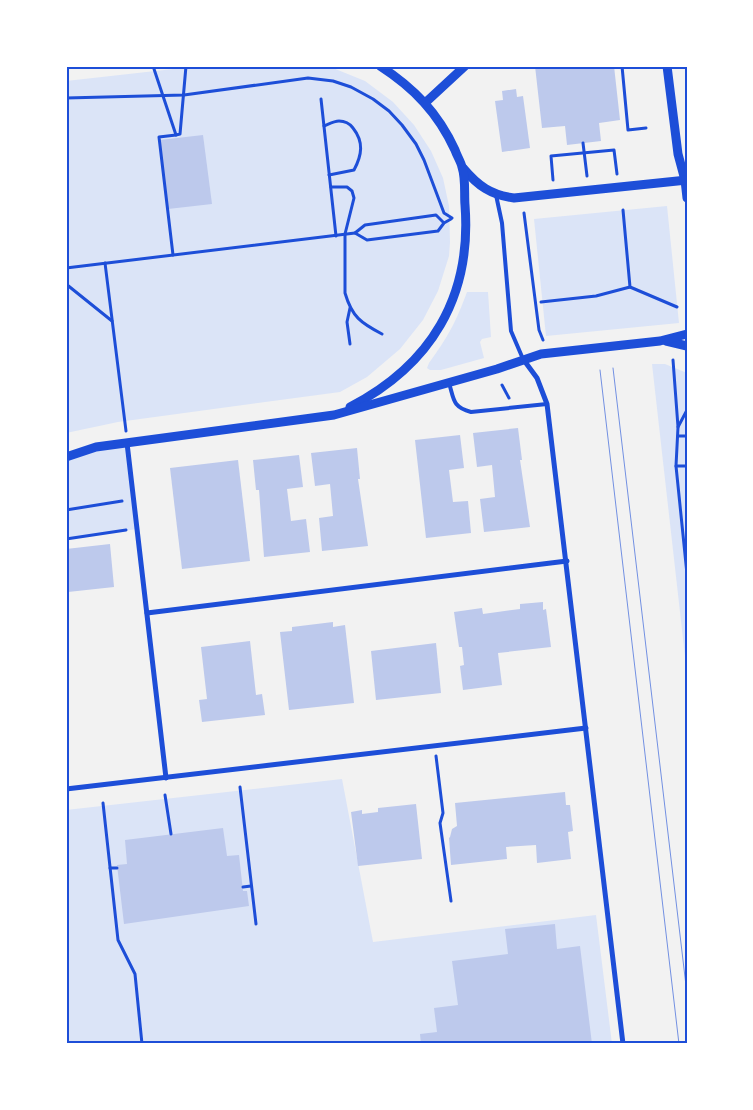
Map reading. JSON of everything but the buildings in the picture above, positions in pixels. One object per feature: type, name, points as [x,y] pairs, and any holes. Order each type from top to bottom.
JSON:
[{"type":"street","points":[[380,66],[401,80],[425,103],[448,135],[463,168],[480,186],[496,194],[514,198],[531,197],[686,180]]},
{"type":"street","points":[[425,103],[465,66]]},
{"type":"street","points":[[668,66],[678,154],[686,180],[687,198]]},
{"type":"street","points":[[334,415],[367,398],[395,379],[415,360],[440,325],[454,297],[462,266],[466,238],[463,168]]},
{"type":"street","points":[[66,457],[96,447],[334,415],[548,353],[660,341],[687,334]]},
{"type":"street","points":[[660,341],[687,346]]},
{"type":"street","points":[[523,359],[537,378],[547,404],[623,1044]]},
{"type":"street","points":[[127,443],[166,778]]},
{"type":"street","points":[[147,613],[567,560]]},
{"type":"street","points":[[66,789],[586,728]]},
{"type":"lane","points":[[496,194],[502,223],[511,331],[523,359]]},
{"type":"lane","points":[[449,383],[455,404],[460,409],[471,412],[547,404]]},
{"type":"path","points":[[173,255],[159,137],[180,134],[186,66]]},
{"type":"path","points":[[622,66],[628,130],[646,128]]},
{"type":"path","points":[[154,69],[176,134]]},
{"type":"path","points":[[66,98],[184,95],[308,78],[333,81],[351,87],[373,99],[402,125],[416,144],[424,160],[444,213],[452,218]]},
{"type":"path","points":[[321,99],[336,236]]},
{"type":"path","points":[[324,126],[341,121],[350,124],[359,135],[362,148],[354,170],[329,175]]},
{"type":"path","points":[[583,143],[587,177]]},
{"type":"path","points":[[553,181],[550,156],[614,150],[617,174]]},
{"type":"path","points":[[330,187],[347,187],[352,191],[354,198],[346,234],[345,294],[355,316],[363,324],[382,334]]},
{"type":"path","points":[[623,210],[630,287]]},
{"type":"path","points":[[524,213],[539,330]]},
{"type":"path","points":[[66,268],[336,236],[356,233],[365,225],[436,215],[444,223]]},
{"type":"path","points":[[356,233],[367,240],[438,231],[444,223],[452,218],[466,217]]},
{"type":"path","points":[[105,263],[127,443]]},
{"type":"path","points":[[66,284],[112,321]]},
{"type":"path","points":[[541,302],[596,296],[630,287],[676,307]]},
{"type":"path","points":[[350,308],[347,316],[350,344]]},
{"type":"path","points":[[673,360],[678,427],[676,466],[687,574]]},
{"type":"path","points":[[502,385],[510,399]]},
{"type":"path","points":[[678,427],[687,410]]},
{"type":"path","points":[[678,436],[687,436]]},
{"type":"path","points":[[676,466],[687,466]]},
{"type":"path","points":[[66,510],[134,499]]},
{"type":"path","points":[[66,539],[137,529]]},
{"type":"path","points":[[435,746],[443,812],[440,823],[452,901]]},
{"type":"path","points":[[240,786],[256,924]]},
{"type":"path","points":[[166,795],[171,834]]},
{"type":"path","points":[[102,803],[118,940],[135,974],[142,1044]]},
{"type":"path","points":[[110,868],[117,868]]},
{"type":"path","points":[[243,887],[252,886]]},
{"type":"shaded area","points":[[200,66],[328,66],[365,81],[393,102],[414,125],[431,151],[443,178],[449,206],[450,242],[449,256],[438,291],[423,320],[400,349],[367,377],[340,392],[118,422],[66,433],[66,81]]},
{"type":"shaded area","points":[[667,206],[679,323],[546,336],[534,219]]},
{"type":"shaded area","points":[[467,292],[488,292],[491,337],[482,339],[480,342],[484,358],[441,370],[430,370],[427,368],[429,363],[451,329]]},
{"type":"shaded area","points":[[652,364],[665,364],[687,373],[687,674]]},
{"type":"shaded area","points":[[127,443],[137,529],[66,539],[66,457]]},
{"type":"shaded area","points":[[342,779],[373,942],[596,915],[612,1044],[66,1044],[66,810]]},
{"type":"tram line","points":[[613,368],[687,994]]},
{"type":"tram line","points":[[600,370],[679,1044]]}]
